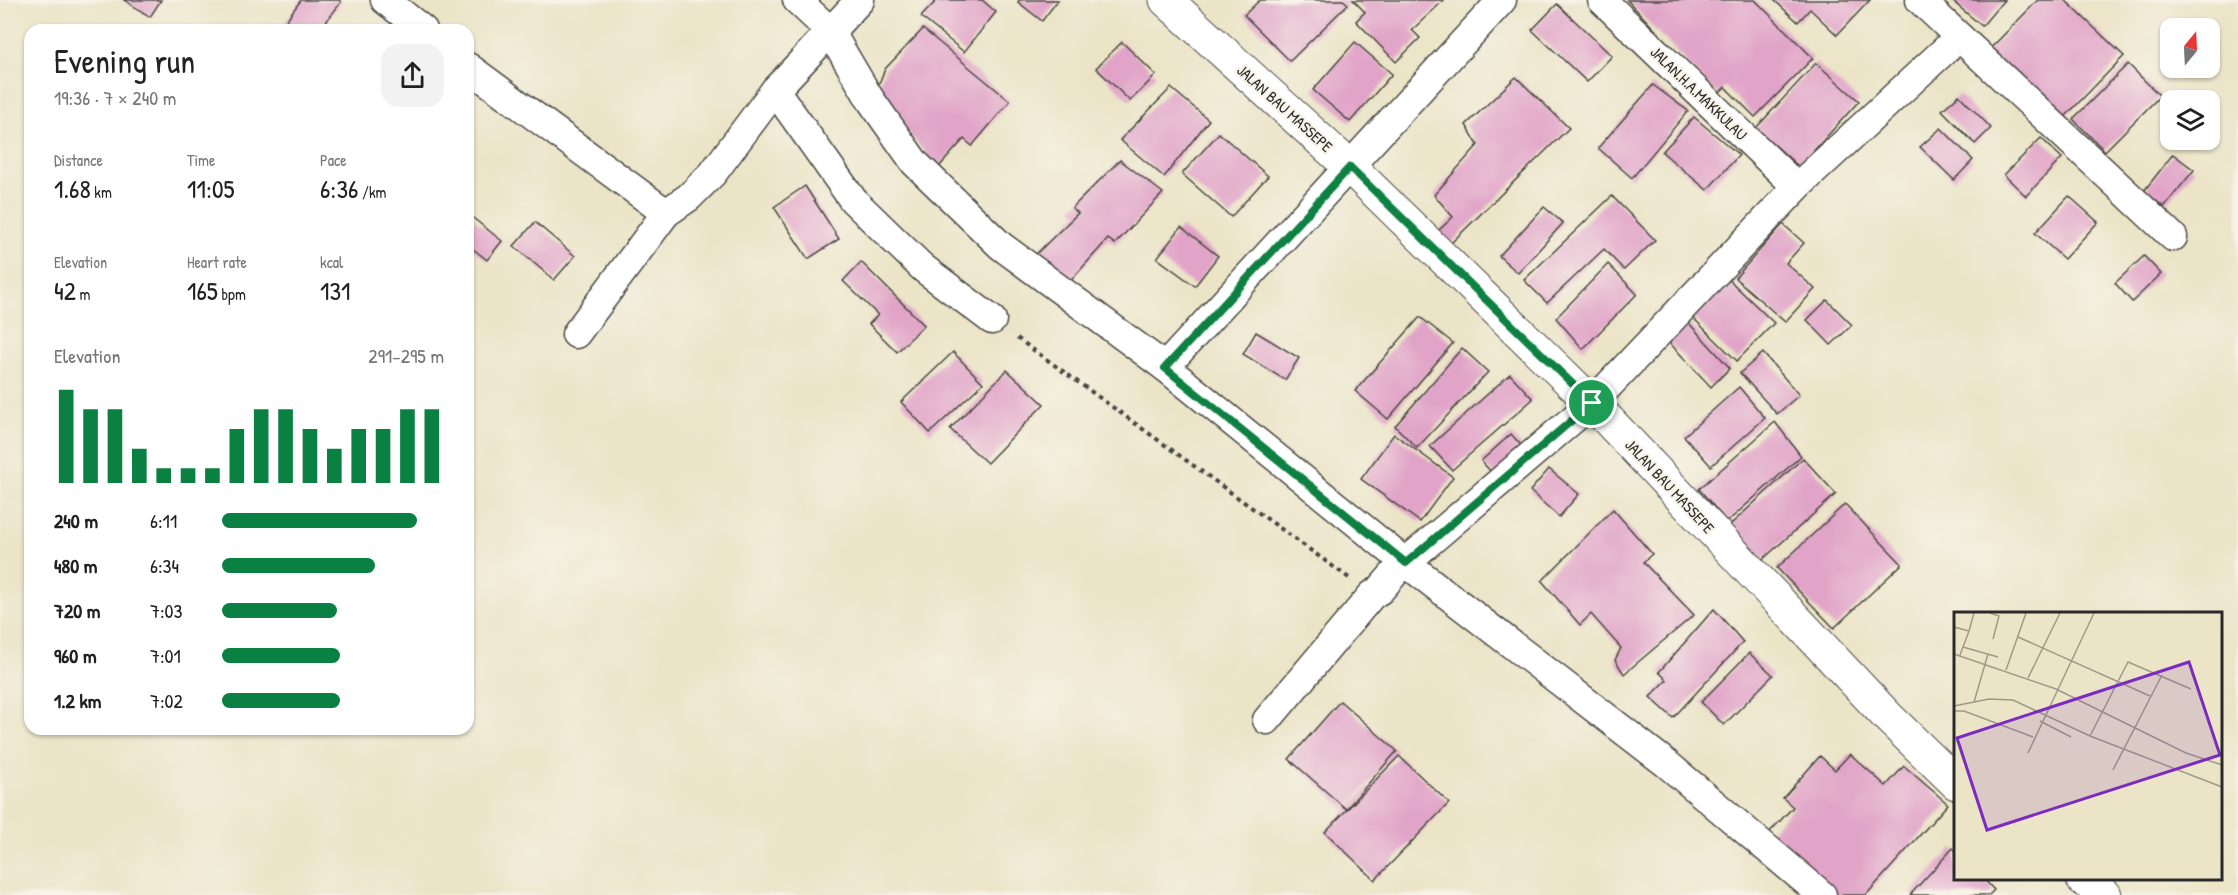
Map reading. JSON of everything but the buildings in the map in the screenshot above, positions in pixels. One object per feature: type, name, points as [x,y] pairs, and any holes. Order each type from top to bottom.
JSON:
[{"type":"main road","name":"JALAN BAU MASSEPE","points":[[1166,0],[1350,167],[1592,403],[1888,717],[1954,781]]},
{"type":"main road","points":[[2083,880],[2105,895]]},
{"type":"street","points":[[385,0],[415,24]]},
{"type":"street","points":[[797,0],[915,163],[1001,246],[1165,368],[1403,566],[1667,764],[1822,895]]},
{"type":"street","points":[[576,334],[666,213],[689,197],[713,173],[775,90],[860,0]]},
{"type":"street","points":[[1165,368],[1502,0]]},
{"type":"street","name":"JALAN.H.A.MAKKULAU","points":[[1602,0],[1797,187]]},
{"type":"street","points":[[1920,0],[2174,237]]},
{"type":"street","points":[[1267,720],[1376,592],[1592,403],[1797,187],[1959,37]]},
{"type":"street","points":[[474,71],[666,213]]},
{"type":"street","points":[[775,90],[853,200],[923,268],[992,320]]},
{"type":"path","points":[[992,320],[1376,592]]},
{"type":"route","points":[[1350,167],[1592,403],[1406,563],[1165,368],[1350,167]]}]
